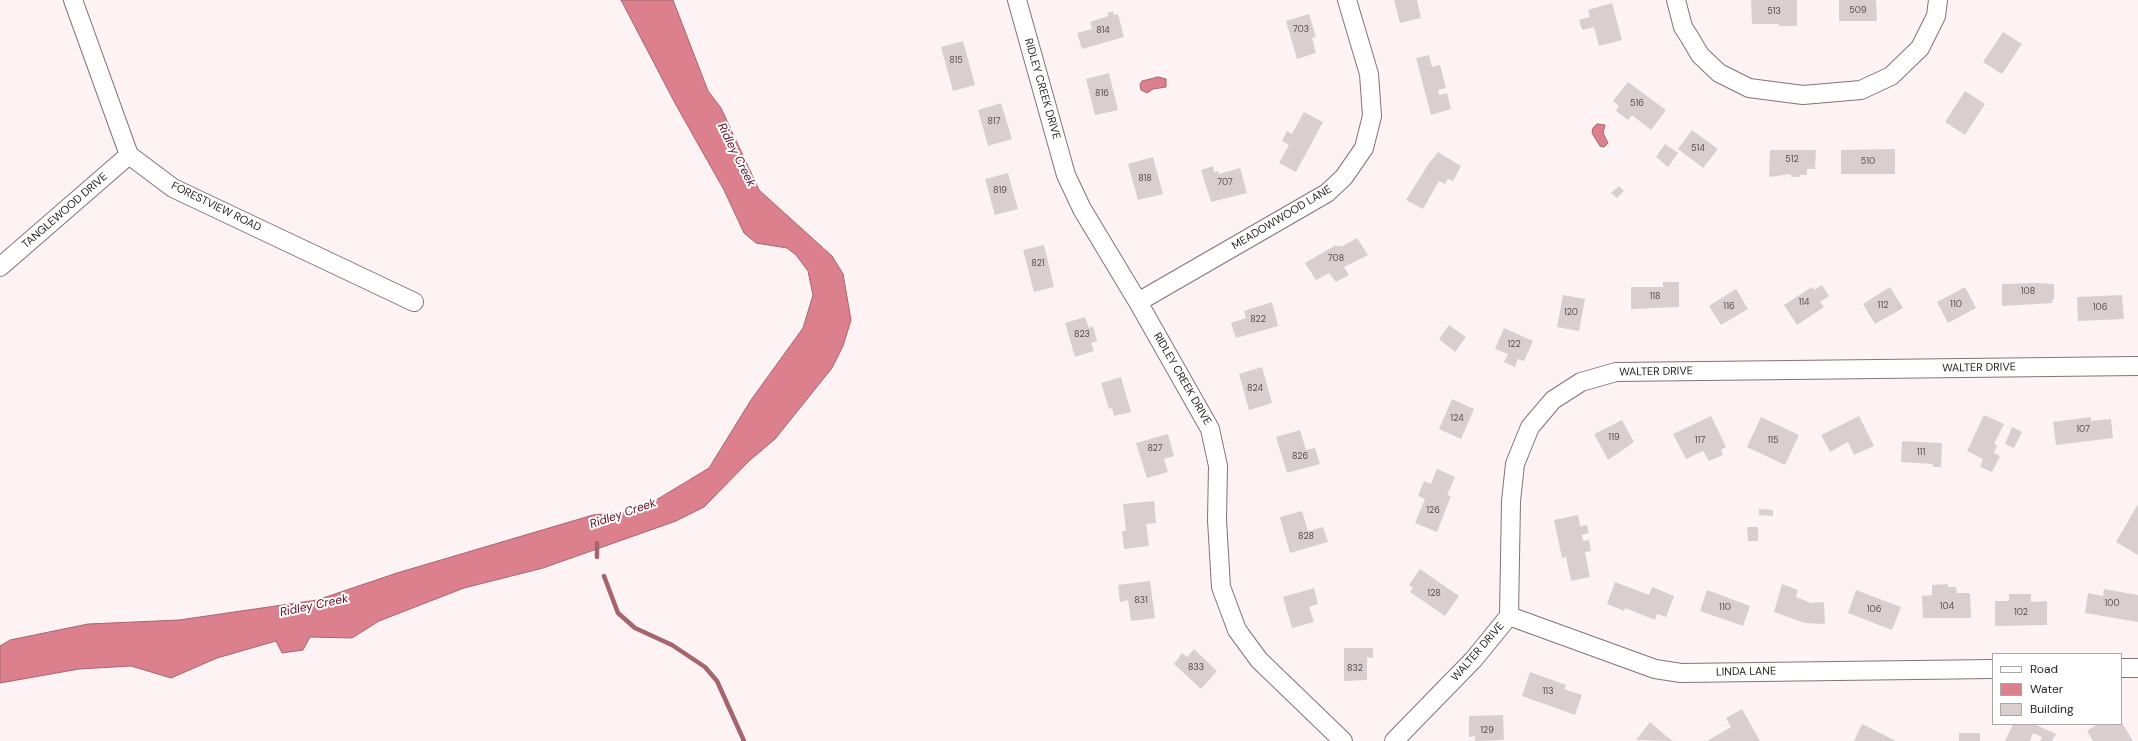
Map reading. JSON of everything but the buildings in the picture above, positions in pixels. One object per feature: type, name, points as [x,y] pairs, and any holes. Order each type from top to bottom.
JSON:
[{"type":"street","points":[[73,0],[129,155]]},
{"type":"street","name":"RIDLEY CREEK DRIVE","points":[[1017,0],[1066,175],[1082,209],[1138,302],[1210,429],[1218,466],[1217,520],[1221,587],[1237,630],[1259,660],[1343,741]]},
{"type":"street","name":"MEADOWWOOD LANE","points":[[1138,302],[1327,193],[1344,177],[1364,148],[1372,116],[1369,74],[1347,0]]},
{"type":"street","points":[[1676,0],[1683,27],[1700,55],[1719,73],[1749,88],[1803,95],[1861,90],[1891,76],[1920,48],[1936,16],[1938,0]]},
{"type":"street","name":"TANGLEWOOD DRIVE","points":[[0,267],[129,155]]},
{"type":"street","name":"FORESTVIEW ROAD","points":[[129,155],[173,188],[414,302]]},
{"type":"street","name":"WALTER DRIVE","points":[[1394,741],[1474,659],[1509,616],[1511,501],[1515,464],[1530,427],[1553,400],[1581,382],[1616,372],[2138,366]]},
{"type":"street","name":"LINDA LANE","points":[[1509,616],[1655,669],[1681,673],[1992,669]]},
{"type":"street","points":[[2122,668],[2138,668]]},
{"type":"water","name":"Ridley Creek","points":[[621,0],[673,0],[708,91],[721,108],[759,190],[832,256],[843,274],[851,320],[843,346],[832,368],[775,439],[749,461],[704,507],[676,521],[543,568],[464,588],[379,621],[352,638],[310,637],[303,650],[282,653],[276,641],[217,658],[171,678],[131,666],[79,669],[0,683],[0,646],[10,640],[88,624],[179,620],[317,600],[397,573],[593,515],[638,511],[709,468],[751,400],[803,328],[813,295],[808,271],[796,255],[787,248],[756,243],[744,233],[724,190],[676,105]]},
{"type":"water","points":[[1158,77],[1166,79],[1166,87],[1153,89],[1147,93],[1141,90],[1140,84],[1142,81]]},
{"type":"water","points":[[1597,124],[1605,125],[1603,133],[1608,143],[1604,147],[1600,146],[1592,133],[1593,128]]},
{"type":"waterway","points":[[597,543],[597,557]]},
{"type":"waterway","points":[[604,576],[618,613],[635,628],[672,645],[705,667],[717,681],[744,741]]}]
